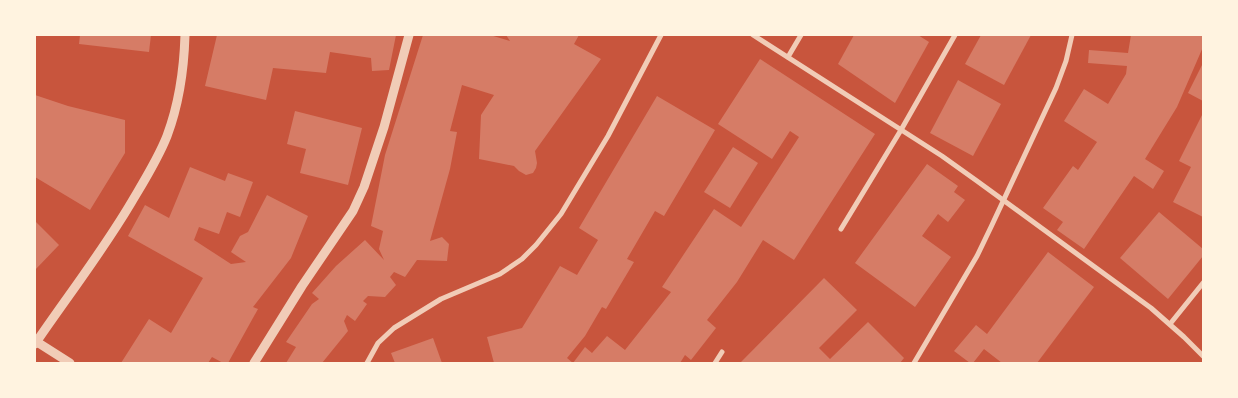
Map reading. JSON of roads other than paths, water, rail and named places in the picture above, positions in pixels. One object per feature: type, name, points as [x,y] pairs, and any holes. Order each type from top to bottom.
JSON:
[{"type":"street","points":[[70,363],[36,343],[113,232],[154,163],[167,136],[177,99],[183,66],[185,35]]},
{"type":"street","points":[[254,363],[359,199],[386,118],[409,35]]},
{"type":"street","points":[[367,363],[378,343],[394,328],[441,299],[500,274],[522,259],[536,245],[561,214],[608,136],[661,35]]},
{"type":"street","points":[[753,35],[942,156],[1132,294],[1170,324],[1203,356]]},
{"type":"street","points":[[788,57],[801,35]]},
{"type":"street","points":[[841,229],[901,130],[955,35]]},
{"type":"street","points":[[914,363],[977,256],[1056,88],[1066,61],[1072,35]]},
{"type":"street","points":[[1170,324],[1203,283]]},
{"type":"street","points":[[715,363],[722,352]]}]
